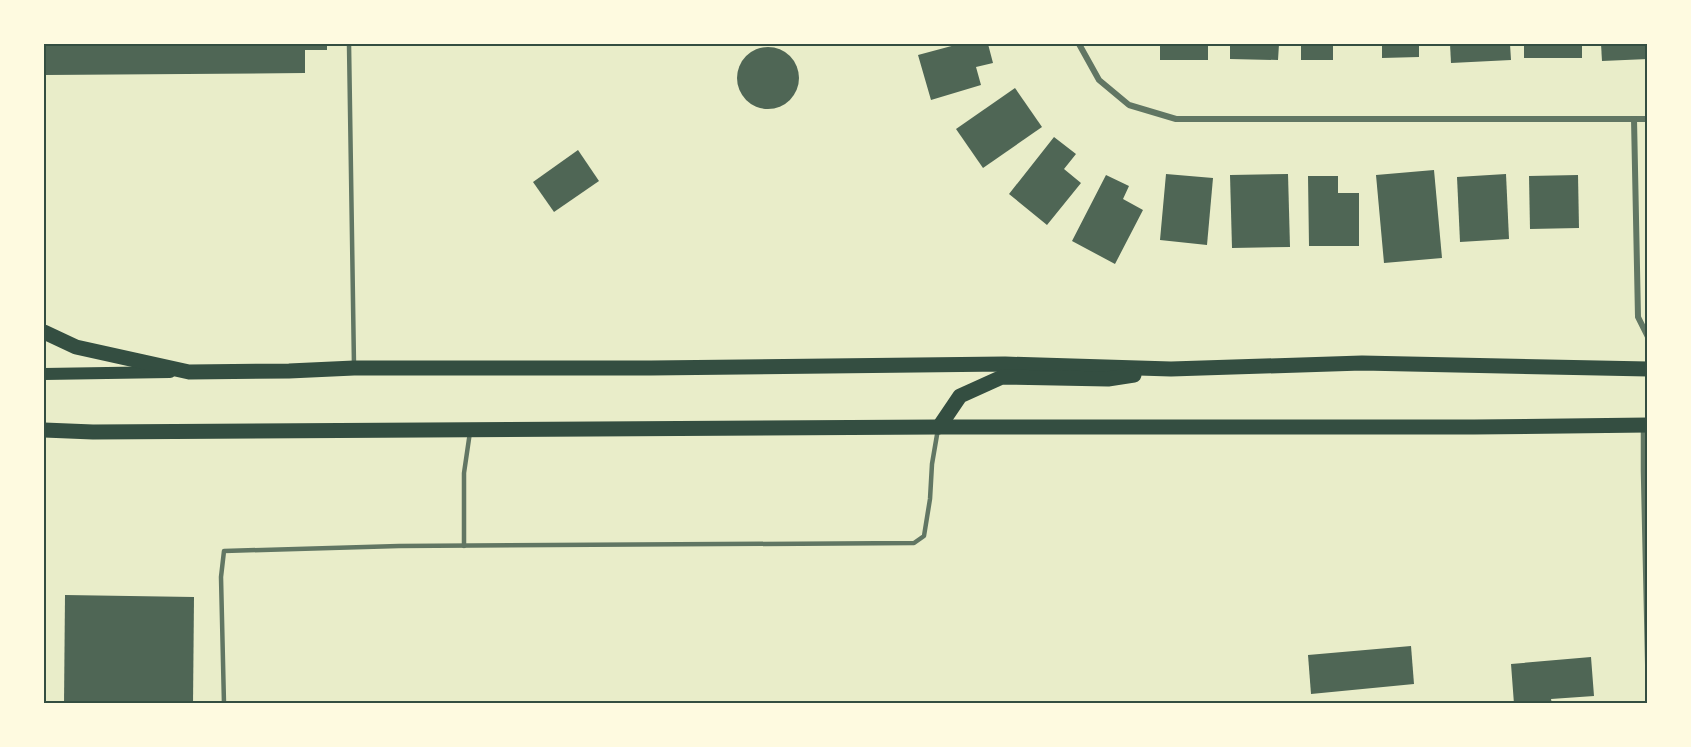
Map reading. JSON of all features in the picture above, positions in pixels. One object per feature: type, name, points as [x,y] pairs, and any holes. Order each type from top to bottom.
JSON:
[{"type":"main road","points":[[44,332],[76,347],[189,372]]},
{"type":"main road","points":[[44,374],[354,368],[651,368],[1005,363],[1171,369],[1362,363],[1647,369]]},
{"type":"main road","points":[[939,427],[960,396],[1002,377],[1108,379],[1171,369]]},
{"type":"main road","points":[[44,430],[93,432],[1645,425]]},
{"type":"street","points":[[1079,44],[1099,80],[1129,105],[1176,119],[1647,119]]},
{"type":"street","points":[[1634,119],[1638,317],[1647,337]]},
{"type":"lane","points":[[349,44],[354,368]]},
{"type":"lane","points":[[1645,425],[1642,471],[1647,699]]},
{"type":"lane","points":[[224,704],[221,577],[224,551],[399,546],[914,543],[924,536],[930,499],[932,464],[939,427]]},
{"type":"lane","points":[[464,546],[464,473],[470,429]]},
{"type":"building","points":[[45,44],[327,44],[327,50],[305,50],[305,73],[45,75]]},
{"type":"building","points":[[959,44],[988,44],[993,63],[976,67],[981,85],[931,100],[918,55]]},
{"type":"building","points":[[1160,44],[1208,44],[1208,60],[1160,60]]},
{"type":"building","points":[[1230,44],[1279,44],[1278,60],[1230,59]]},
{"type":"building","points":[[1301,44],[1333,44],[1333,60],[1301,60]]},
{"type":"building","points":[[1382,44],[1419,44],[1419,57],[1382,58]]},
{"type":"building","points":[[1450,44],[1510,44],[1511,60],[1451,63]]},
{"type":"building","points":[[1524,44],[1582,44],[1582,58],[1524,58]]},
{"type":"building","points":[[1601,44],[1648,44],[1648,59],[1602,61]]},
{"type":"building","points":[[768,47],[785,52],[790,56],[794,61],[799,78],[794,95],[790,100],[785,104],[768,109],[751,104],[746,100],[742,95],[737,78],[742,61],[746,56],[751,52]]},
{"type":"building","points":[[1015,88],[1042,127],[983,168],[956,129]]},
{"type":"building","points":[[1054,137],[1076,154],[1064,169],[1081,183],[1047,225],[1009,194]]},
{"type":"building","points":[[578,150],[599,181],[554,212],[533,182]]},
{"type":"building","points":[[1434,170],[1442,258],[1384,263],[1376,175]]},
{"type":"building","points":[[1166,174],[1213,178],[1207,245],[1160,240]]},
{"type":"building","points":[[1288,174],[1290,247],[1232,248],[1230,175]]},
{"type":"building","points":[[1506,174],[1509,239],[1460,242],[1457,177]]},
{"type":"building","points":[[1106,175],[1129,186],[1123,199],[1143,210],[1115,264],[1072,241]]},
{"type":"building","points":[[1578,175],[1579,228],[1530,229],[1529,176]]},
{"type":"building","points":[[1308,176],[1338,176],[1338,193],[1359,193],[1359,246],[1309,246]]},
{"type":"building","points":[[65,595],[194,597],[193,704],[64,704]]},
{"type":"building","points":[[1411,646],[1414,684],[1311,694],[1308,655]]},
{"type":"building","points":[[1591,657],[1594,696],[1551,699],[1552,704],[1514,704],[1511,664]]}]
